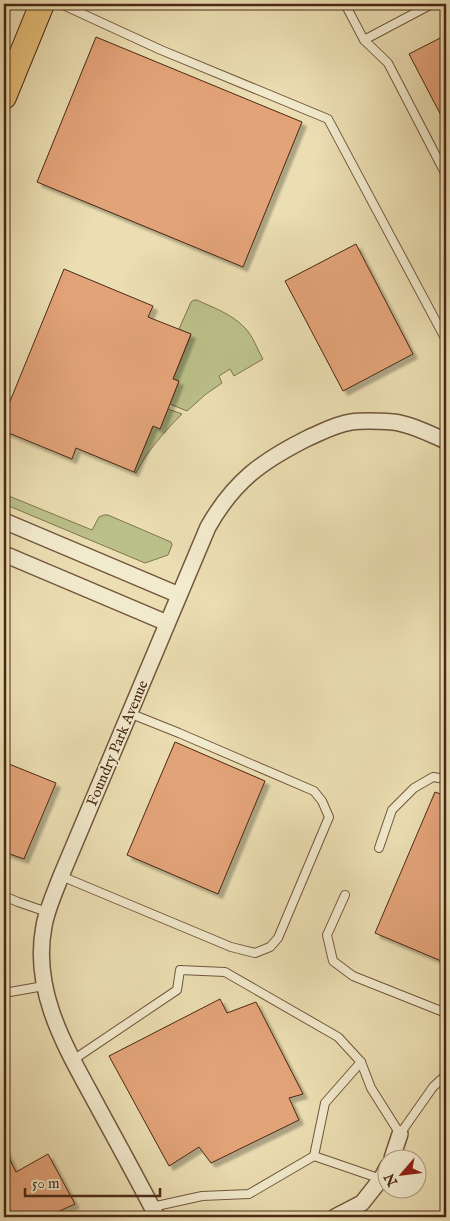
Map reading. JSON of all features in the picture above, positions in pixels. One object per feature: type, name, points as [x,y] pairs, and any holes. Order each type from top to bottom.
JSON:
[{"type":"main road","points":[[4,97],[42,4]]},
{"type":"street","name":"Foundry Park Avenue","points":[[155,1212],[73,1060],[54,1018],[44,986],[42,947],[47,912],[167,623],[208,527],[217,511],[245,478],[263,464],[282,452],[330,428],[350,422],[395,422],[446,441]]},
{"type":"street","points":[[4,521],[179,595]]},
{"type":"street","points":[[4,554],[167,623]]},
{"type":"street","points":[[395,1148],[400,1134]]},
{"type":"street","points":[[335,1217],[362,1203],[378,1181]]},
{"type":"lane","points":[[61,4],[161,50],[328,119],[446,340]]},
{"type":"lane","points":[[346,4],[364,40],[388,63],[446,175]]},
{"type":"lane","points":[[364,40],[432,4]]},
{"type":"lane","points":[[61,876],[232,947],[255,953],[270,947],[278,938],[329,817],[322,801],[314,791],[129,713]]},
{"type":"lane","points":[[379,848],[392,810],[414,788],[433,778],[446,779]]},
{"type":"lane","points":[[344,895],[327,935],[333,961],[353,976],[446,1013]]},
{"type":"lane","points":[[4,896],[47,912]]},
{"type":"lane","points":[[73,1060],[177,990],[180,970],[225,972],[338,1037],[361,1062],[371,1088],[400,1134],[433,1087],[446,1075]]},
{"type":"lane","points":[[4,993],[44,986]]},
{"type":"lane","points":[[314,1156],[324,1103],[361,1062]]},
{"type":"lane","points":[[155,1212],[202,1196],[249,1194],[314,1156],[378,1172]]},
{"type":"green space","points":[[194,300],[222,312],[240,323],[250,335],[263,359],[234,376],[230,369],[219,376],[222,383],[187,411],[170,404],[179,381],[173,379],[191,335],[179,329],[191,302]]},
{"type":"green space","points":[[168,409],[182,414],[151,449],[136,473],[134,472],[153,426]]},
{"type":"green space","points":[[4,494],[92,530],[99,517],[108,515],[171,542],[172,545],[168,555],[145,563],[4,504]]},
{"type":"building","points":[[446,35],[446,125],[409,54]]},
{"type":"building","points":[[96,37],[302,122],[243,267],[37,182]]},
{"type":"building","points":[[356,244],[413,354],[343,391],[285,281]]},
{"type":"building","points":[[64,269],[153,306],[148,317],[191,334],[173,379],[179,381],[160,429],[153,426],[134,472],[76,448],[72,459],[4,431],[4,416]]},
{"type":"building","points":[[175,742],[265,781],[218,894],[127,855]]},
{"type":"building","points":[[4,762],[56,783],[24,859],[4,852]]},
{"type":"building","points":[[435,792],[446,796],[446,963],[375,933]]},
{"type":"building","points":[[220,999],[227,1013],[256,1002],[303,1094],[289,1098],[299,1120],[211,1163],[199,1147],[169,1166],[109,1056]]},
{"type":"building","points":[[4,1147],[16,1172],[48,1154],[75,1204],[46,1217],[4,1217]]}]
